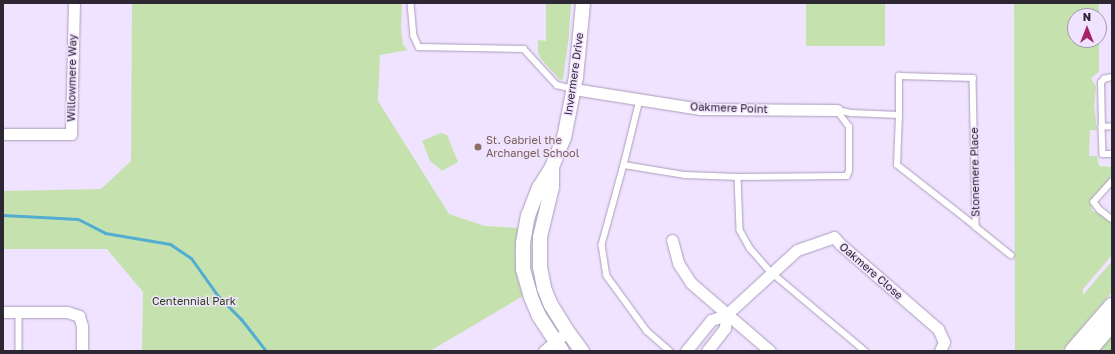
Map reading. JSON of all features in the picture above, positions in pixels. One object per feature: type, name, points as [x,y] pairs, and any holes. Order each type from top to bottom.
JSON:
[{"type":"main road","points":[[1073,351],[1112,306]]},
{"type":"main road","points":[[1088,351],[1112,323]]},
{"type":"street","name":"Willowmere Way","points":[[3,134],[70,134],[74,3]]},
{"type":"street","name":"Invermere Drive","points":[[558,346],[539,316],[530,297],[523,269],[523,243],[528,216],[539,188],[552,167],[564,138],[574,90],[583,3]]},
{"type":"street","name":"Oakmere Point","points":[[574,90],[700,109],[837,110]]},
{"type":"street","name":"Invermere Drive","points":[[552,167],[552,187],[540,237],[540,267],[544,288],[551,305],[582,351]]},
{"type":"street","name":"Oakmere Close","points":[[686,351],[711,320],[726,314],[797,250],[834,237],[840,244],[938,329],[944,342],[940,351]]},
{"type":"street","points":[[672,240],[678,263],[691,283],[770,351]]},
{"type":"street","points":[[3,312],[67,312],[79,316],[82,326],[82,351]]},
{"type":"street","points":[[707,351],[725,328],[726,314]]},
{"type":"street","points":[[544,351],[558,346],[568,332]]},
{"type":"lane","points":[[411,3],[414,36],[419,47],[524,49],[556,85],[574,90]]},
{"type":"lane","name":"Stonemere Place","points":[[899,76],[973,78],[976,228],[897,165],[899,76]]},
{"type":"lane","points":[[1112,77],[1104,79],[1101,83],[1103,154],[1112,154]]},
{"type":"lane","points":[[640,100],[602,245],[606,276],[647,331],[670,351]]},
{"type":"lane","points":[[624,165],[685,175],[738,177],[847,176],[849,171],[849,127],[837,110]]},
{"type":"lane","points":[[837,110],[851,113],[898,115]]},
{"type":"lane","points":[[1102,127],[1112,127]]},
{"type":"lane","points":[[738,177],[740,230],[750,248],[771,272],[865,351]]},
{"type":"lane","points":[[1112,182],[1094,202],[1100,210],[1112,219]]},
{"type":"lane","points":[[976,228],[1012,255]]},
{"type":"lane","points":[[19,312],[19,351]]},
{"type":"green space","name":"Centennial Park","points":[[132,3],[402,3],[401,29],[403,45],[408,50],[380,55],[378,101],[449,214],[485,226],[518,228],[515,253],[517,278],[523,296],[430,351],[142,351],[143,292],[107,249],[3,249],[3,191],[101,189],[131,161]]},
{"type":"green space","points":[[546,3],[571,3],[569,36],[563,79],[560,80],[541,59],[538,52],[538,40],[546,41]]},
{"type":"green space","points":[[806,3],[885,3],[885,46],[806,46]]},
{"type":"green space","points":[[1014,3],[1099,3],[1099,8],[1067,8],[1067,48],[1099,48],[1099,72],[1091,78],[1096,87],[1094,106],[1097,130],[1090,130],[1089,156],[1097,156],[1099,166],[1112,167],[1112,175],[1091,202],[1092,211],[1101,214],[1112,223],[1112,255],[1083,289],[1083,295],[1112,261],[1112,292],[1062,351],[1015,351]]},
{"type":"green space","points":[[441,133],[447,135],[458,162],[442,171],[430,161],[422,141]]},
{"type":"green space","points":[[1112,335],[1112,351],[1098,351]]},
{"type":"waterway","points":[[3,215],[78,219],[105,233],[170,244],[191,258],[218,296],[241,319],[266,351]]},
{"type":"place","name":"St. Gabriel the Archangel School","points":[[478,147]]}]
